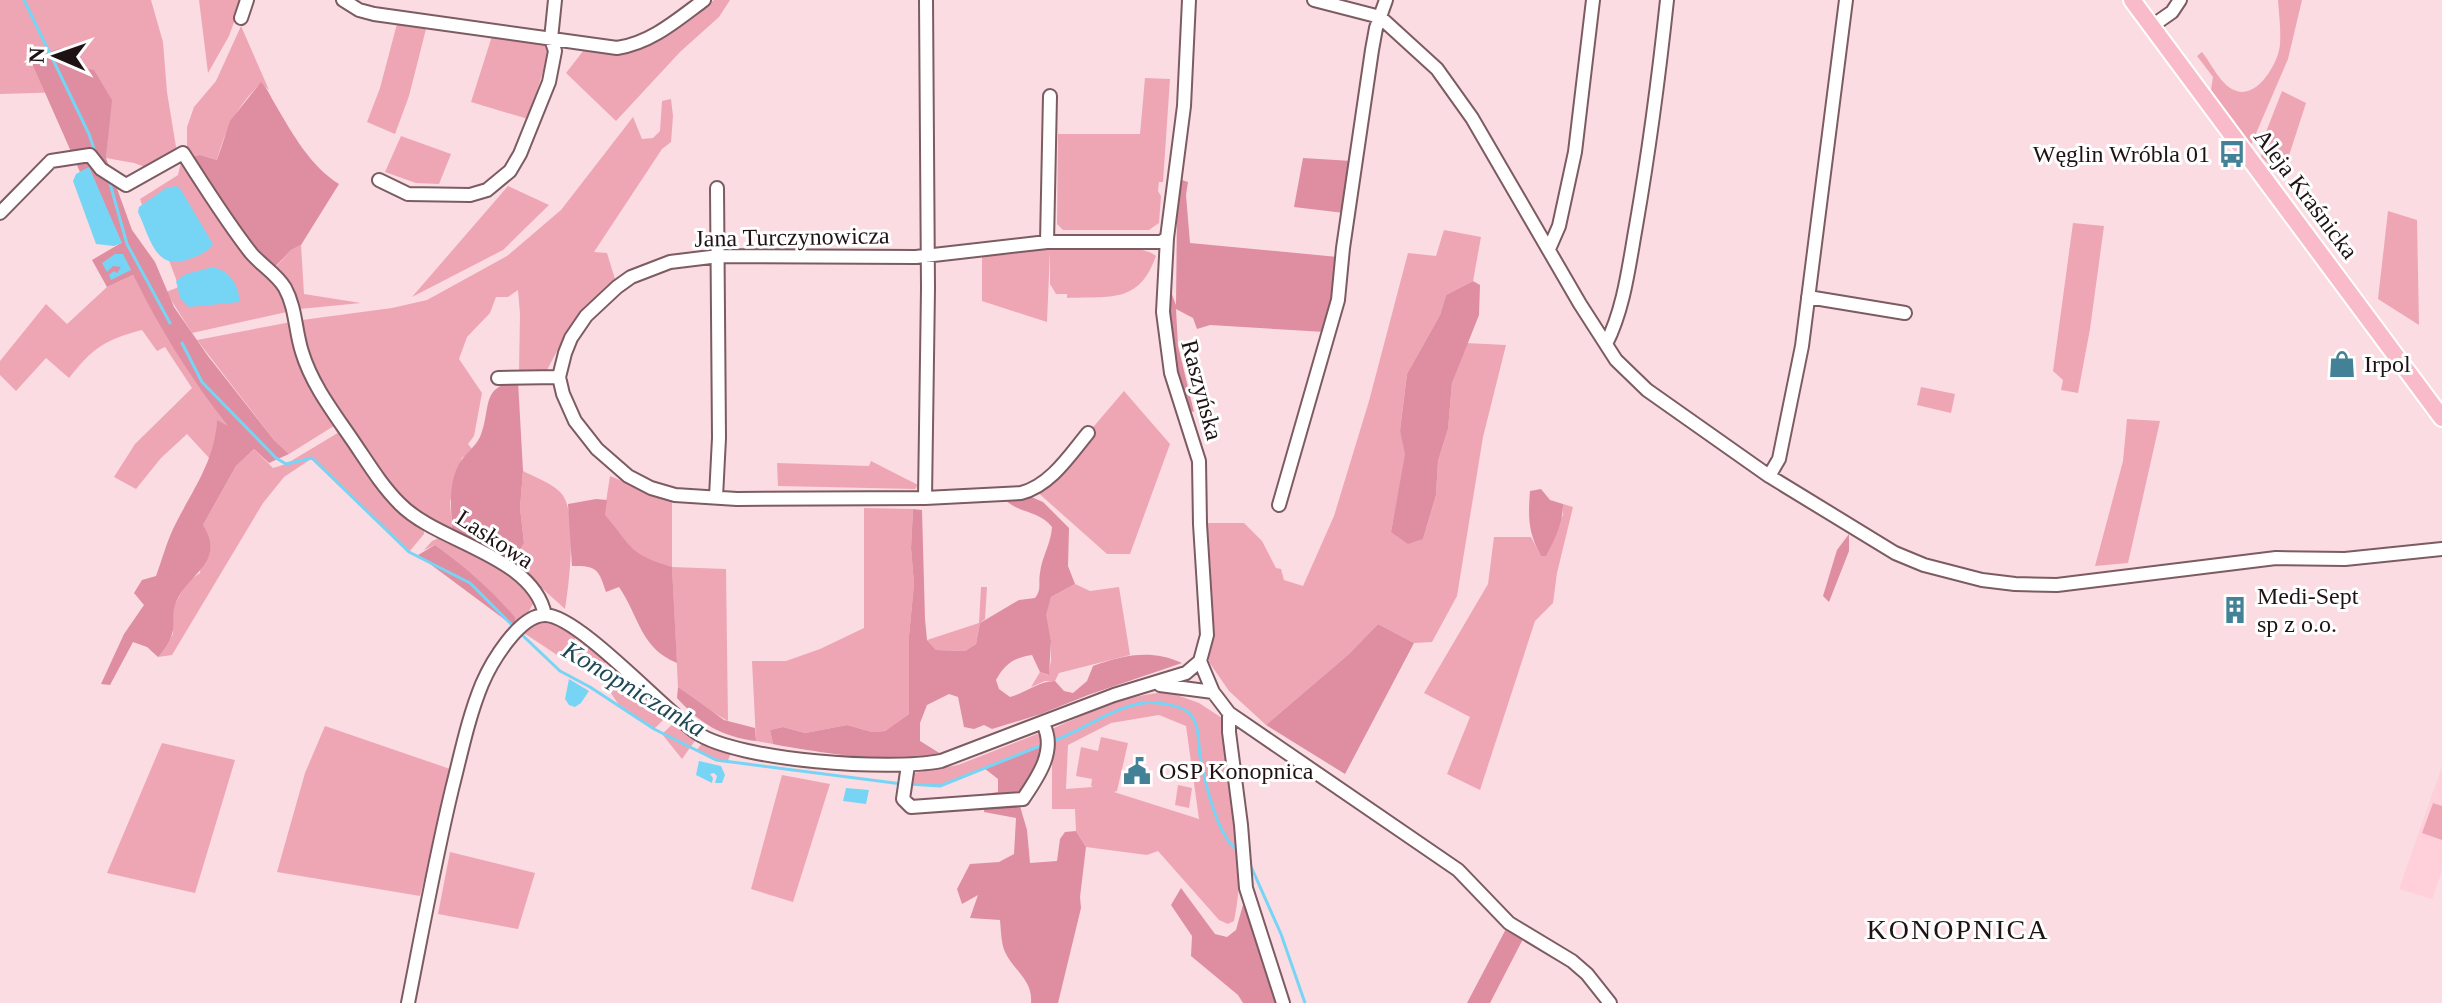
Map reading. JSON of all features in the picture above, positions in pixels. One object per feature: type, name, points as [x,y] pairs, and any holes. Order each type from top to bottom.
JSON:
[{"type":"main road","name":"Aleja Kraśnicka","points":[[2132,0],[2442,418]]},
{"type":"street","points":[[241,18],[247,0]]},
{"type":"street","points":[[343,0],[359,10],[374,14],[617,48],[634,46],[650,39],[704,0]]},
{"type":"street","points":[[379,180],[408,194],[470,195],[487,190],[510,171],[549,82],[555,51],[551,39],[555,0]]},
{"type":"street","points":[[925,498],[928,256],[926,0]]},
{"type":"street","name":"Raszyńska","points":[[1189,0],[1180,154],[1167,238],[1163,293],[1171,373],[1199,461],[1207,635],[1200,661]]},
{"type":"street","points":[[1314,0],[1380,17],[1437,69],[1472,118],[1616,360],[1647,390],[1769,476],[1895,553],[1924,565],[1982,580],[2057,585],[2276,558],[2342,559],[2442,549]]},
{"type":"street","points":[[1279,505],[1338,300],[1372,50],[1386,0]]},
{"type":"street","points":[[1549,249],[1559,226],[1573,164],[1593,0]]},
{"type":"street","points":[[1606,344],[1614,330],[1630,262],[1667,0]]},
{"type":"street","points":[[1769,476],[1779,459],[1802,346],[1846,0]]},
{"type":"street","points":[[2152,26],[2172,12],[2180,0]]},
{"type":"street","points":[[1047,242],[1050,96]]},
{"type":"street","name":"Laskowa","points":[[0,213],[51,161],[90,155],[101,169],[126,185],[183,153],[227,221],[254,256],[283,283],[292,302],[301,350],[310,373],[388,493],[405,510],[509,569],[542,600],[545,615],[564,621],[698,734],[718,744],[737,750],[801,759],[908,765],[949,758],[1114,695],[1186,673],[1200,661]]},
{"type":"street","points":[[716,497],[717,188]]},
{"type":"street","name":"Jana Turczynowicza","points":[[559,377],[571,338],[586,316],[631,277],[670,262],[719,256],[928,256],[1047,242],[1161,242],[1167,238]]},
{"type":"street","points":[[1808,297],[1905,313]]},
{"type":"street","points":[[498,378],[559,377],[575,421],[597,449],[628,476],[651,488],[675,495],[751,500],[925,498],[1021,493],[1035,490],[1054,473],[1088,433]]},
{"type":"street","points":[[408,1003],[438,851],[468,727],[485,679],[516,632],[531,620],[545,615]]},
{"type":"street","points":[[1200,661],[1213,692],[1229,713],[1458,870],[1509,923],[1572,961],[1587,974],[1610,1003]]},
{"type":"street","name":"Laskowa","points":[[1156,684],[1213,692]]},
{"type":"street","points":[[1229,713],[1246,888],[1283,1003]]},
{"type":"street","points":[[908,765],[903,799],[911,807],[1023,799],[1038,778],[1049,748],[1043,724]]},
{"type":"shaded area","points":[[0,0],[151,0],[163,42],[177,153],[148,168],[106,158],[108,134],[69,92],[0,94]]},
{"type":"shaded area","points":[[199,0],[242,0],[229,36],[208,73]]},
{"type":"shaded area","points":[[714,0],[730,0],[719,17],[680,52],[616,121],[566,73],[587,46],[634,50]]},
{"type":"shaded area","points":[[2278,0],[2302,0],[2288,59],[2251,145],[2211,90],[2213,77],[2197,56],[2202,52],[2229,87],[2243,92],[2251,90],[2265,78],[2279,52]]},
{"type":"shaded area","points":[[398,20],[427,25],[409,96],[395,134],[367,122],[380,88]]},
{"type":"shaded area","points":[[241,26],[269,90],[261,83],[239,109],[228,128],[217,160],[200,155],[274,269],[291,250],[301,245],[304,294],[361,303],[300,309],[192,333],[166,292],[179,287],[164,247],[147,220],[140,199],[178,175],[183,153],[187,157],[187,127],[194,107],[216,81]]},
{"type":"shaded area","points":[[492,36],[549,43],[528,119],[471,102]]},
{"type":"shaded area","points":[[61,48],[72,66],[94,70],[112,100],[106,158],[132,230],[155,262],[174,307],[208,356],[274,440],[289,454],[269,463],[254,449],[236,466],[203,525],[209,538],[208,559],[180,594],[167,644],[158,657],[147,647],[133,642],[110,685],[101,684],[124,634],[144,605],[134,593],[142,580],[156,576],[173,529],[207,463],[217,420],[228,426],[176,353],[133,275],[107,287],[92,260],[121,243],[89,168],[80,172],[31,61],[32,53]]},
{"type":"shaded area","points":[[1145,78],[1170,79],[1163,182],[1159,182],[1158,191],[1161,196],[1159,223],[1149,230],[1063,230],[1057,224],[1058,134],[1140,134]]},
{"type":"shaded area","points":[[261,82],[302,148],[319,168],[339,184],[301,245],[291,250],[273,269],[268,269],[187,159],[200,155],[217,160],[230,121]]},
{"type":"shaded area","points":[[2282,91],[2306,103],[2282,177],[2261,157],[2266,132]]},
{"type":"shaded area","points":[[671,99],[671,142],[662,149],[594,252],[607,253],[615,279],[567,332],[547,370],[519,371],[518,290],[508,297],[496,297],[490,313],[467,337],[459,359],[482,393],[474,436],[468,444],[473,450],[462,458],[450,502],[452,529],[418,512],[395,492],[379,472],[342,417],[312,360],[303,337],[302,320],[427,300],[507,256],[561,210],[633,117],[642,139],[653,138],[660,131],[662,101]]},
{"type":"shaded area","points":[[401,136],[451,154],[439,184],[416,183],[385,172]]},
{"type":"shaded area","points":[[1303,158],[1352,161],[1344,213],[1294,207]]},
{"type":"shaded area","points":[[1182,180],[1188,182],[1186,195],[1190,243],[1338,257],[1337,287],[1325,332],[1210,325],[1197,329],[1193,318],[1176,309],[1178,346],[1194,412],[1187,410],[1176,380],[1170,332],[1168,284],[1176,305],[1177,214]]},
{"type":"shaded area","points":[[508,186],[549,205],[503,250],[412,297]]},
{"type":"shaded area","points":[[2388,211],[2417,220],[2419,325],[2378,299]]},
{"type":"shaded area","points":[[2073,223],[2104,226],[2078,393],[2061,390],[2063,380],[2053,371]]},
{"type":"shaded area","points":[[1444,230],[1481,237],[1473,281],[1446,295],[1440,315],[1407,374],[1400,431],[1406,452],[1391,532],[1423,539],[1436,495],[1438,461],[1448,429],[1452,383],[1466,343],[1506,345],[1483,437],[1457,596],[1432,642],[1414,643],[1378,624],[1349,654],[1266,725],[1229,691],[1209,662],[1211,571],[1206,523],[1244,523],[1262,541],[1276,568],[1281,569],[1284,580],[1303,586],[1334,516],[1369,401],[1408,253],[1436,256]]},
{"type":"shaded area","points":[[1122,247],[1156,256],[1149,272],[1132,290],[1110,296],[1067,298],[1067,294],[1056,294],[1050,284],[1050,251],[1047,322],[982,301],[982,254],[1050,248]]},
{"type":"shaded area","points":[[133,275],[178,354],[230,428],[217,421],[216,443],[210,459],[187,434],[161,458],[136,489],[114,477],[135,444],[192,388],[165,347],[157,351],[142,330],[100,346],[69,378],[46,358],[16,391],[0,375],[0,361],[46,304],[67,324],[107,287]]},
{"type":"shaded area","points":[[1473,281],[1480,285],[1479,315],[1452,383],[1448,429],[1438,461],[1436,495],[1423,539],[1408,544],[1391,532],[1405,454],[1400,431],[1407,374],[1440,315],[1446,295]]},
{"type":"shaded area","points":[[291,322],[337,424],[289,454],[274,440],[197,340]]},
{"type":"shaded area","points":[[518,381],[523,471],[520,508],[524,543],[513,562],[452,529],[451,503],[457,468],[480,437],[492,394],[497,388]]},
{"type":"shaded area","points":[[1921,387],[1955,394],[1951,413],[1917,405]]},
{"type":"shaded area","points":[[1124,391],[1170,444],[1130,554],[1107,554],[1035,490],[1054,473]]},
{"type":"shaded area","points":[[2127,419],[2160,421],[2128,563],[2095,566],[2123,461]]},
{"type":"shaded area","points":[[341,431],[424,528],[424,534],[409,552],[311,459],[284,477],[263,503],[172,655],[158,657],[173,634],[173,607],[188,581],[200,573],[203,525],[236,466],[254,449],[273,468],[286,464]]},
{"type":"shaded area","points":[[871,461],[918,485],[915,489],[778,486],[777,463],[869,466]]},
{"type":"shaded area","points":[[523,471],[553,486],[566,502],[571,549],[565,609],[513,562],[524,543],[520,508]]},
{"type":"shaded area","points":[[610,476],[672,501],[672,567],[726,569],[728,721],[678,687],[672,568],[639,553],[604,515]]},
{"type":"shaded area","points":[[1541,489],[1550,500],[1563,504],[1560,524],[1546,556],[1541,556],[1537,547],[1529,517],[1530,491]]},
{"type":"shaded area","points":[[1029,496],[1043,502],[1069,528],[1068,566],[1075,584],[1051,597],[1046,615],[1051,641],[1049,675],[1040,672],[1032,655],[1025,656],[1003,670],[996,680],[999,689],[1010,697],[1055,681],[1064,691],[1073,693],[1087,681],[1093,666],[1116,659],[1148,655],[1182,663],[992,729],[984,725],[974,729],[964,727],[958,697],[949,694],[927,705],[920,723],[920,741],[941,754],[929,758],[860,757],[773,744],[770,730],[783,727],[805,733],[847,725],[872,732],[885,731],[909,714],[909,636],[914,584],[911,548],[913,509],[922,510],[927,640],[936,650],[965,651],[976,644],[980,623],[1019,600],[1035,598],[1052,527],[1003,498]]},
{"type":"shaded area","points":[[607,500],[605,515],[632,548],[647,558],[672,567],[677,663],[665,657],[648,640],[619,587],[606,592],[596,570],[572,566],[568,504]]},
{"type":"shaded area","points":[[1563,504],[1573,507],[1553,603],[1535,621],[1480,790],[1447,774],[1470,717],[1424,693],[1488,584],[1494,537],[1531,537],[1541,556],[1563,515]]},
{"type":"shaded area","points":[[864,508],[913,509],[911,548],[914,584],[909,636],[909,714],[885,731],[872,732],[847,725],[805,733],[783,727],[770,730],[773,744],[756,741],[752,661],[786,661],[864,628]]},
{"type":"shaded area","points":[[1849,534],[1849,551],[1829,602],[1823,596],[1837,550]]},
{"type":"shaded area","points":[[441,537],[450,538],[507,573],[534,602],[529,611],[515,622],[515,617],[506,607],[457,561],[435,545],[424,550]]},
{"type":"shaded area","points":[[435,545],[497,597],[515,617],[512,625],[418,555]]},
{"type":"shaded area","points":[[1075,584],[1090,591],[1119,587],[1130,655],[1059,673],[1055,681],[1045,681],[1031,687],[1040,672],[1048,675],[1051,641],[1045,615],[1051,597]]},
{"type":"shaded area","points":[[981,587],[987,587],[985,619],[980,623],[976,644],[965,651],[936,650],[927,640],[979,623]]},
{"type":"shaded area","points":[[540,621],[561,625],[576,636],[568,655],[564,653],[560,657],[524,633]]},
{"type":"shaded area","points":[[1378,624],[1414,643],[1345,774],[1266,725],[1349,654]]},
{"type":"shaded area","points":[[585,641],[607,660],[599,670],[576,659]]},
{"type":"shaded area","points":[[614,665],[668,715],[654,729],[619,705],[602,680]]},
{"type":"shaded area","points":[[678,687],[724,720],[755,728],[756,741],[732,736],[703,722],[677,698]]},
{"type":"shaded area","points":[[1169,692],[1199,703],[1222,718],[1239,845],[1238,896],[1234,921],[1228,924],[1219,920],[1158,851],[1147,855],[1086,847],[1076,831],[1075,809],[1052,809],[1052,729],[1109,705],[1153,693]],"holes":[[[1159,715],[1186,726],[1199,819],[1114,792],[1117,791],[1128,743],[1101,737],[1098,751],[1081,747],[1076,776],[1092,779],[1093,787],[1066,789],[1068,745],[1111,723]]]},
{"type":"shaded area","points":[[675,722],[697,738],[682,759],[662,734]]},
{"type":"shaded area","points":[[325,726],[453,770],[420,896],[277,872],[305,773]]},
{"type":"shaded area","points":[[1042,732],[1045,744],[940,786],[911,785],[914,773],[958,765]]},
{"type":"shaded area","points":[[703,742],[731,753],[727,763],[696,751]]},
{"type":"shaded area","points":[[162,743],[235,760],[195,893],[107,873]]},
{"type":"shaded area","points":[[1045,744],[1043,755],[1017,796],[1027,830],[1030,863],[1057,861],[1060,839],[1065,832],[1076,831],[1086,847],[1081,908],[1058,1003],[1031,1003],[1026,982],[1005,952],[1000,920],[970,918],[978,895],[962,904],[957,889],[970,864],[999,862],[1014,854],[1016,818],[984,812],[985,794],[998,792],[998,779],[984,768]]},
{"type":"shaded area","points":[[2442,766],[2442,871],[2432,899],[2399,889]]},
{"type":"shaded area","points":[[782,775],[830,784],[793,902],[751,889]]},
{"type":"shaded area","points":[[1178,785],[1192,788],[1189,808],[1175,805]]},
{"type":"shaded area","points":[[2433,803],[2442,806],[2442,840],[2422,833]]},
{"type":"shaded area","points":[[450,852],[535,873],[518,929],[438,914]]},
{"type":"shaded area","points":[[1181,888],[1215,934],[1227,937],[1236,930],[1244,901],[1274,996],[1286,1003],[1243,1003],[1238,995],[1191,956],[1192,936],[1171,905]]},
{"type":"shaded area","points":[[1507,927],[1523,939],[1490,1003],[1467,1003]]},
{"type":"water","points":[[89,167],[122,243],[114,246],[96,244],[73,181],[76,174]]},
{"type":"water","points":[[176,186],[213,244],[201,254],[175,262],[160,256],[154,249],[138,212],[139,207],[166,188]]},
{"type":"water","points":[[115,254],[123,254],[131,270],[111,280],[109,275],[114,271],[117,273],[121,267],[113,266],[107,272],[102,263]]},
{"type":"water","points":[[213,267],[225,272],[232,280],[240,302],[189,307],[180,298],[176,281],[186,274]]},
{"type":"water","points":[[569,679],[589,691],[575,707],[565,699]]},
{"type":"water","points":[[699,761],[721,766],[725,775],[722,783],[715,783],[717,776],[714,773],[710,774],[712,783],[696,775]]},
{"type":"water","points":[[846,788],[869,790],[866,804],[843,801]]},
{"type":"waterway","name":"Konopniczanka","points":[[24,0],[95,152]]},
{"type":"waterway","name":"Konopniczanka","points":[[109,180],[127,244],[170,323]]},
{"type":"waterway","name":"Konopniczanka","points":[[182,343],[202,382],[276,458],[286,464],[312,458],[409,552],[470,583],[513,626]]},
{"type":"waterway","name":"Konopniczanka","points":[[519,632],[560,671],[654,729],[716,760],[902,784]]},
{"type":"waterway","name":"Konopniczanka","points":[[1053,741],[1131,706],[1161,703],[1186,711],[1197,729],[1202,767],[1213,808],[1224,833],[1238,851]]},
{"type":"waterway","name":"Konopniczanka","points":[[909,784],[940,786],[1045,744]]},
{"type":"waterway","name":"Konopniczanka","points":[[1249,862],[1281,934],[1305,1003]]},
{"type":"place","name":"Węglin Wróbla 01","points":[[2232,154]]},
{"type":"place","name":"Irpol","points":[[2342,364]]},
{"type":"place","name":"Medi-Sept sp z o.o.","points":[[2235,610]]},
{"type":"place","name":"OSP Konopnica","points":[[1137,771]]},
{"type":"district","name":"KONOPNICA","points":[[1958,929]]}]
